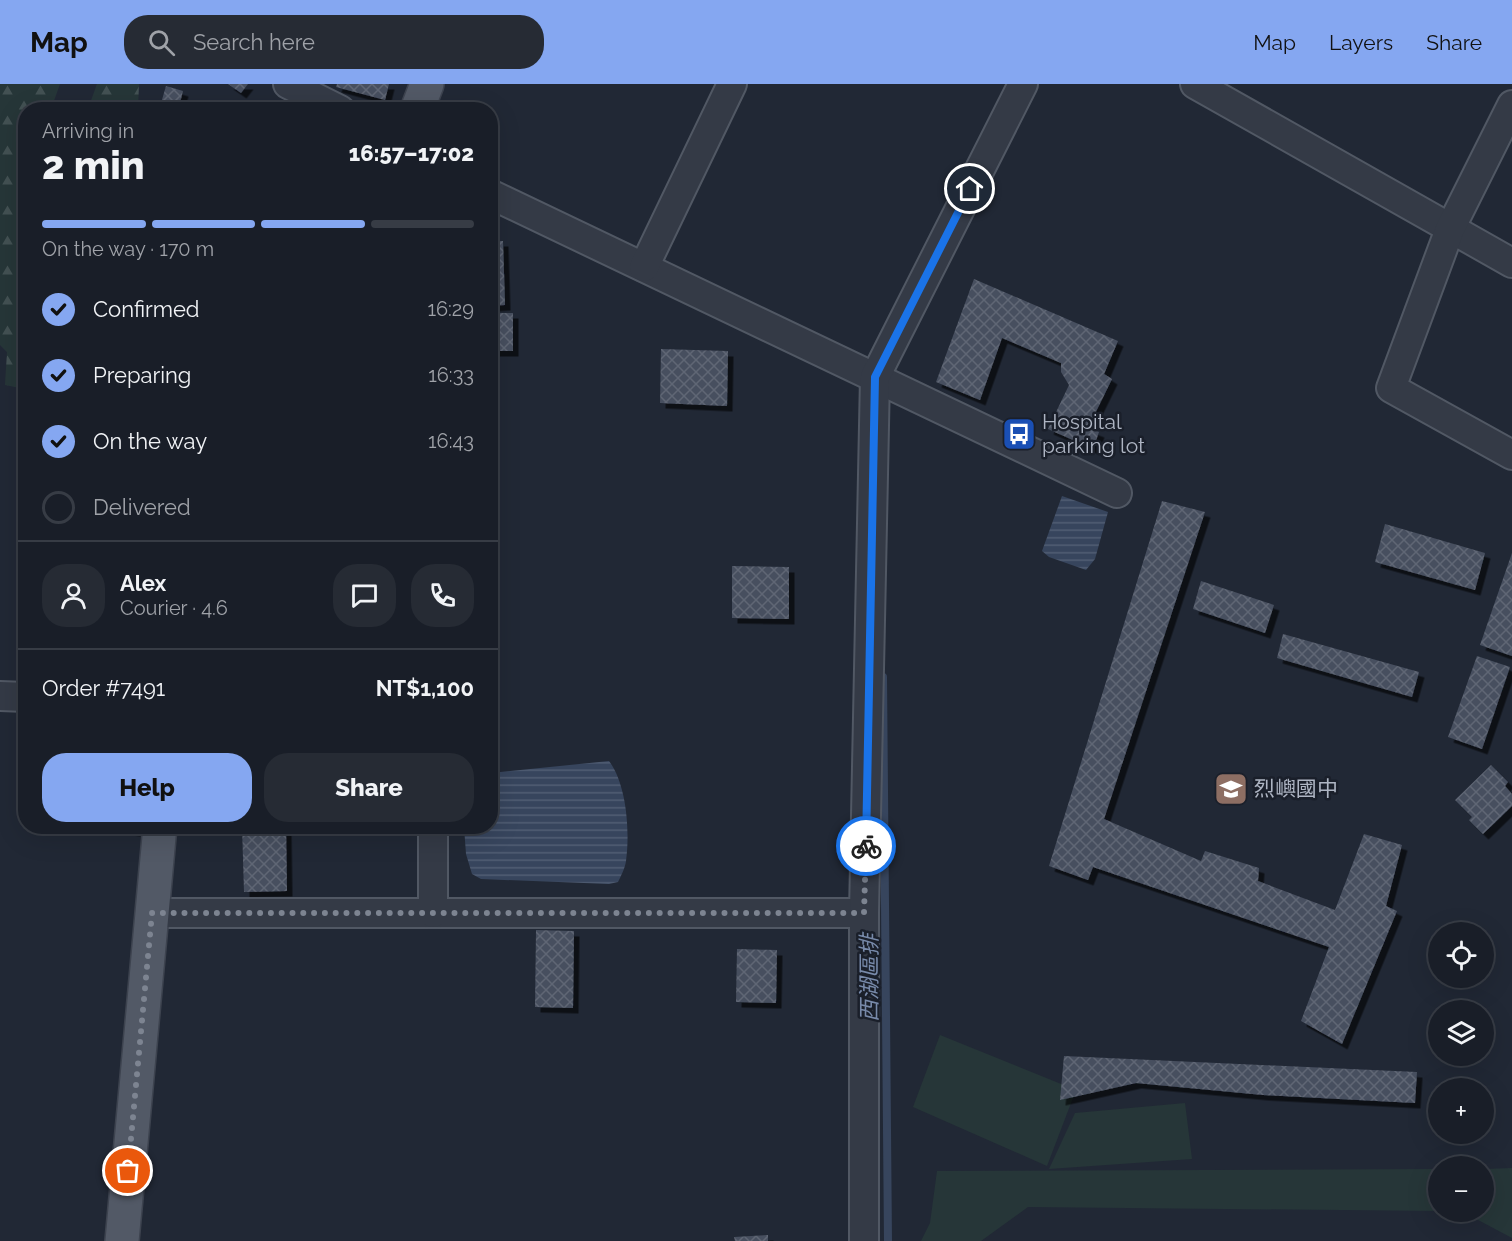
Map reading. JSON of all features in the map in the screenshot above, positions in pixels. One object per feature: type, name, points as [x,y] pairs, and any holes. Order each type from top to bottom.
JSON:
[{"type":"main road","points":[[420,102],[426,84]]},
{"type":"main road","points":[[122,1241],[159,834]]},
{"type":"street","points":[[288,84],[324,102]]},
{"type":"street","points":[[644,267],[732,84]]},
{"type":"street","points":[[864,1241],[864,913],[875,377],[1023,84]]},
{"type":"street","points":[[1195,84],[1512,263]]},
{"type":"street","points":[[1512,105],[1450,229],[1391,388],[1512,455]]},
{"type":"street","points":[[498,198],[1117,493]]},
{"type":"street","points":[[0,696],[18,697]]},
{"type":"street","points":[[433,913],[434,834]]},
{"type":"street","points":[[152,913],[864,913]]},
{"type":"green space","points":[[0,84],[60,84],[54,102],[18,102],[18,388],[5,385],[7,352],[0,345]]},
{"type":"green space","points":[[97,84],[139,84],[138,102],[91,102]]},
{"type":"green space","points":[[940,1035],[1076,1090],[1047,1166],[913,1107]]},
{"type":"green space","points":[[1185,1103],[1192,1159],[1049,1169],[1075,1113]]},
{"type":"green space","points":[[1512,1168],[1512,1238],[1482,1222],[1494,1222],[1494,1169]]},
{"type":"green space","points":[[1428,1169],[1428,1211],[1028,1207],[981,1241],[921,1241],[930,1223],[937,1171]]},
{"type":"water","points":[[1062,496],[1108,512],[1095,559],[1086,570],[1049,557],[1042,551]]},
{"type":"water","points":[[609,761],[620,783],[626,809],[628,837],[626,861],[618,882],[609,884],[481,879],[472,874],[466,854],[465,834],[498,834],[498,772]]},
{"type":"building","points":[[228,84],[248,84],[241,93]]},
{"type":"building","points":[[337,84],[389,84],[385,100],[336,87]]},
{"type":"building","points":[[166,86],[183,91],[180,102],[161,102]]},
{"type":"building","points":[[498,241],[503,241],[505,305],[498,305]]},
{"type":"building","points":[[974,279],[1118,341],[1104,374],[1112,379],[1088,428],[1099,432],[1093,449],[1048,429],[1069,385],[1061,372],[1061,363],[1002,338],[980,400],[936,382]]},
{"type":"building","points":[[498,313],[513,313],[513,351],[498,351]]},
{"type":"building","points":[[661,349],[728,351],[727,406],[660,403]]},
{"type":"building","points":[[1162,501],[1205,512],[1104,819],[1201,861],[1205,851],[1259,868],[1258,881],[1335,910],[1364,834],[1402,845],[1386,906],[1397,911],[1342,1044],[1301,1021],[1329,947],[1093,867],[1088,880],[1049,866]]},
{"type":"building","points":[[1385,524],[1485,553],[1475,590],[1375,562]]},
{"type":"building","points":[[1512,553],[1512,656],[1480,645]]},
{"type":"building","points":[[732,566],[789,567],[789,619],[732,618]]},
{"type":"building","points":[[1201,581],[1274,605],[1265,633],[1193,609]]},
{"type":"building","points":[[1283,634],[1419,672],[1412,697],[1277,658]]},
{"type":"building","points":[[1477,656],[1510,667],[1482,749],[1448,737]]},
{"type":"building","points":[[1491,765],[1508,782],[1505,786],[1512,794],[1512,806],[1483,834],[1469,820],[1472,817],[1455,800]]},
{"type":"building","points":[[242,834],[286,834],[287,891],[244,892]]},
{"type":"building","points":[[536,930],[574,931],[573,1008],[535,1007]]},
{"type":"building","points":[[737,949],[777,950],[776,1003],[736,1002]]},
{"type":"building","points":[[1064,1056],[1417,1072],[1415,1103],[1263,1095],[1136,1083],[1060,1100]]},
{"type":"building","points":[[768,1235],[768,1241],[735,1241],[734,1237]]},
{"type":"waterway","name":"西湖區排","points":[[883,677],[888,1241]]},
{"type":"way so far","points":[[128,1171],[152,913],[864,913],[866,846]]},
{"type":"place","name":"Hospital parking lot","points":[[1019,434]]},
{"type":"place","name":"烈嶼國中","points":[[1231,789]]},
{"type":"route","points":[[866,846],[875,377],[970,189]]}]
